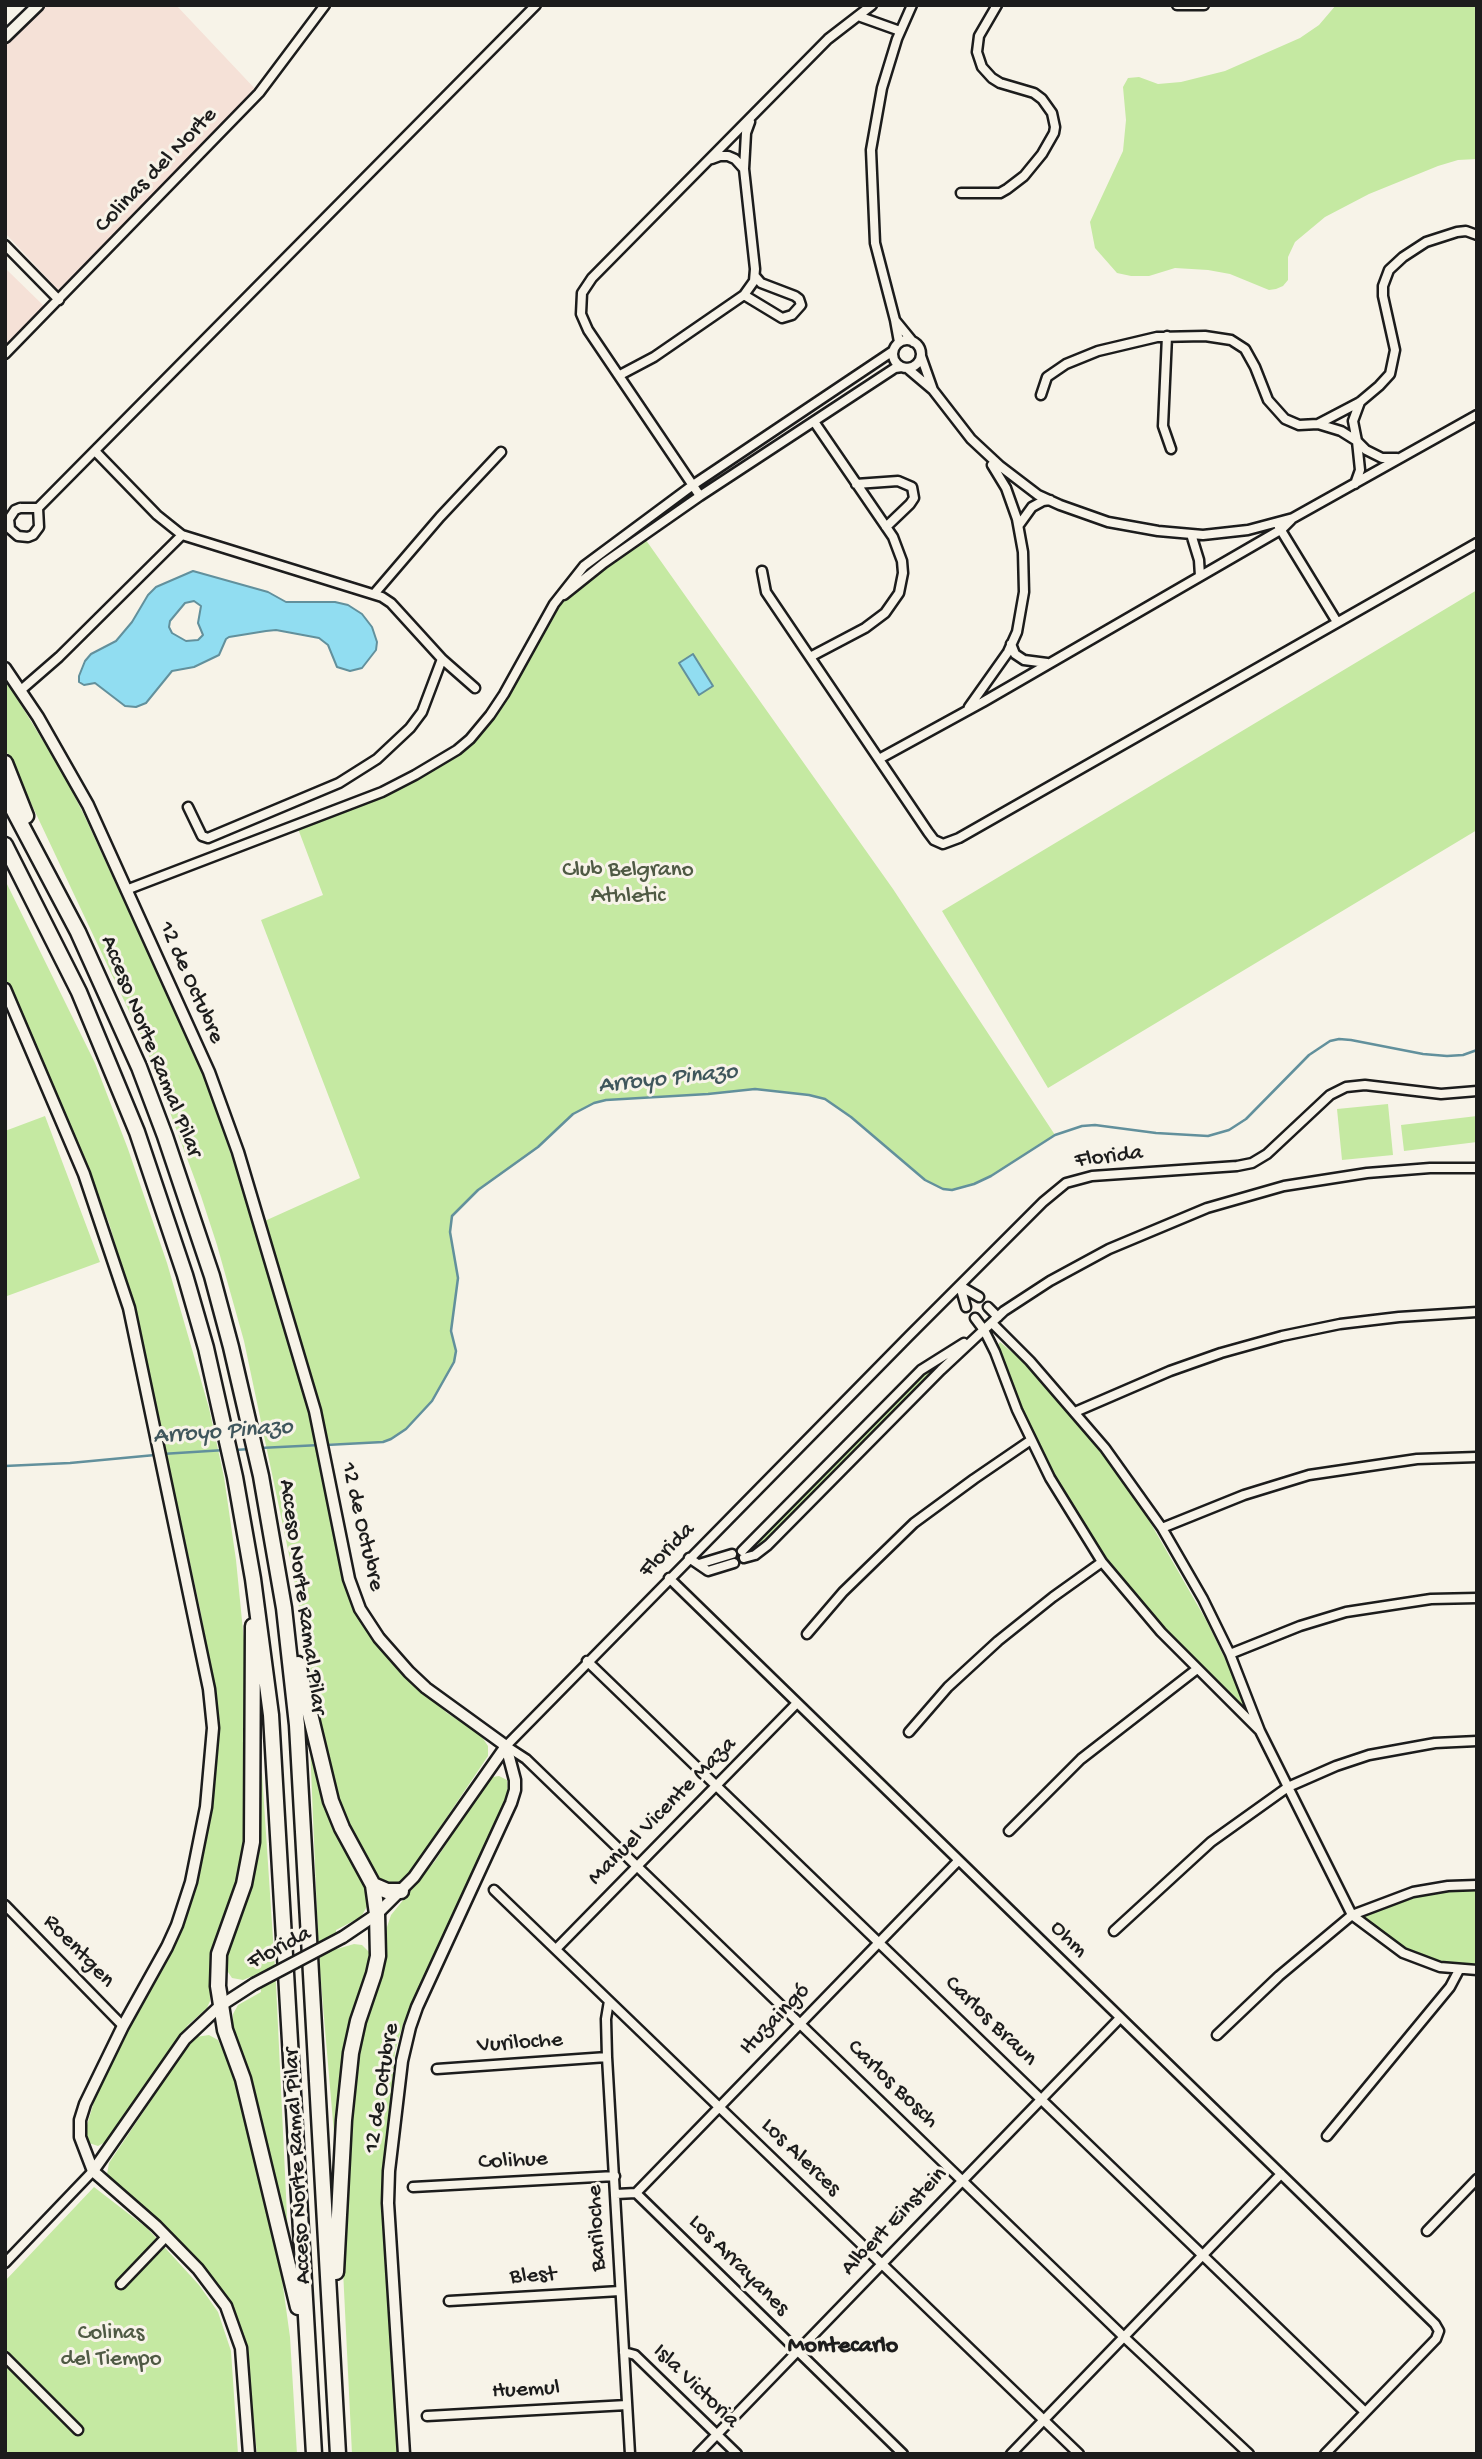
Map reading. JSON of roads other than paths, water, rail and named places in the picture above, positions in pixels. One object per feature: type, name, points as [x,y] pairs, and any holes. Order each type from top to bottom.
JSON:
[{"type":"highway","points":[[5,763],[45,866]]},
{"type":"highway","name":"Acceso Norte Ramal Pilar","points":[[5,794],[45,866],[110,999],[165,1136],[212,1276],[261,1476],[284,1608],[298,1738],[338,2454]]},
{"type":"highway","name":"Acceso Norte Ramal Pilar","points":[[7,850],[79,992],[137,1132],[185,1275],[235,1477],[253,1579],[275,1761],[314,2454]]},
{"type":"highway","points":[[253,1579],[252,1842],[244,1884],[219,1954],[218,1986],[225,2030],[246,2091],[307,2347]]},
{"type":"highway","points":[[284,1608],[331,1801],[342,1828],[373,1885],[377,1914],[378,1956],[351,2053],[344,2120],[332,2343]]},
{"type":"highway","points":[[373,1885],[387,1891],[401,1891]]},
{"type":"street","points":[[5,37],[37,5]]},
{"type":"street","name":"Colinas del Norte","points":[[5,354],[259,93],[325,5]]},
{"type":"street","points":[[37,509],[37,531],[23,538],[13,534],[9,524],[12,514],[20,508],[37,509],[536,5]]},
{"type":"street","points":[[700,496],[584,321],[580,307],[582,293],[592,278],[828,39],[872,5]]},
{"type":"street","points":[[899,342],[875,243],[871,150],[882,88],[900,31],[912,5]]},
{"type":"street","points":[[961,193],[1000,192],[1007,189],[1024,176],[1042,154],[1055,127],[1052,113],[1042,99],[1034,93],[992,78],[982,66],[977,52],[979,36],[997,5]]},
{"type":"street","points":[[1177,5],[1204,5]]},
{"type":"street","points":[[858,16],[900,31]]},
{"type":"street","points":[[620,375],[654,357],[744,295],[755,276],[744,169],[746,133],[751,118]]},
{"type":"street","points":[[709,160],[728,156],[740,163],[744,169]]},
{"type":"street","points":[[1318,424],[1360,402],[1386,380],[1394,359],[1393,342],[1382,296],[1383,285],[1390,270],[1403,257],[1426,242],[1457,232],[1466,231],[1477,235]]},
{"type":"street","points":[[5,245],[59,300]]},
{"type":"street","points":[[744,295],[782,318],[799,309],[799,299],[761,282],[755,276]]},
{"type":"street","points":[[895,320],[919,347],[933,390]]},
{"type":"street","points":[[1167,336],[1163,426],[1171,449]]},
{"type":"street","points":[[1041,395],[1047,377],[1066,364],[1115,346],[1167,336],[1222,338],[1238,343],[1250,357],[1264,392],[1278,414],[1299,425],[1318,424],[1341,431],[1366,450],[1382,458],[1404,457]]},
{"type":"street","points":[[127,890],[382,792],[457,750],[476,733],[504,694],[554,604],[574,577],[596,556],[693,485],[893,351],[899,342],[914,342]]},
{"type":"street","points":[[893,351],[893,359],[933,390],[982,451],[1006,488],[1019,526],[1024,592],[1021,615],[999,667],[966,711]]},
{"type":"street","points":[[554,604],[590,573],[700,496],[895,368],[915,366],[921,355]]},
{"type":"street","points":[[1355,484],[1360,470],[1353,421],[1354,412],[1360,402]]},
{"type":"street","points":[[879,759],[1200,576],[1278,526],[1477,415]]},
{"type":"street","points":[[810,657],[864,628],[893,603],[901,583],[902,561],[886,527],[815,423]]},
{"type":"street","points":[[95,451],[157,515],[182,535],[374,594],[391,603],[442,659],[475,688]]},
{"type":"street","points":[[982,451],[1017,480],[1050,500],[1120,525],[1191,534],[1227,533],[1278,526]]},
{"type":"street","points":[[374,594],[440,517],[501,452]]},
{"type":"street","points":[[856,484],[898,481],[912,487],[914,498],[886,527]]},
{"type":"street","points":[[1019,526],[1032,507],[1050,500]]},
{"type":"street","points":[[1278,526],[1337,622]]},
{"type":"street","points":[[1191,534],[1199,560],[1200,576]]},
{"type":"street","points":[[20,690],[60,657],[182,535]]},
{"type":"street","points":[[762,571],[766,592],[934,840],[948,843],[1477,543]]},
{"type":"street","points":[[1011,644],[1015,653],[1024,660],[1047,663]]},
{"type":"street","points":[[188,807],[202,836],[208,838],[339,783],[377,759],[410,728],[422,712],[442,659]]},
{"type":"street","name":"12 de Octubre","points":[[5,668],[88,805],[209,1072],[315,1411],[349,1579],[360,1609],[393,1654],[426,1688],[506,1746],[514,1780],[515,1790],[511,1803],[417,2007],[402,2061],[388,2203],[404,2454]]},
{"type":"street","points":[[5,989],[58,1109],[99,1216],[129,1308],[209,1689],[213,1728],[213,1750],[202,1834],[184,1903],[167,1947],[123,2026],[85,2104],[80,2120],[82,2144],[93,2171],[166,2237],[216,2290],[233,2320],[243,2362],[249,2454]]},
{"type":"street","name":"Florida","points":[[5,2263],[93,2171],[176,2051],[196,2028],[220,2006],[254,1984],[343,1937],[377,1914],[401,1891],[414,1877],[506,1746],[669,1577],[1043,1202],[1072,1180],[1092,1176],[1252,1163],[1267,1154],[1330,1095],[1346,1087],[1365,1085],[1441,1094],[1477,1091]]},
{"type":"street","points":[[981,1332],[921,1370],[752,1541],[743,1554],[761,1551],[981,1332],[1012,1305],[1109,1249],[1225,1202],[1284,1186],[1401,1170],[1477,1168]]},
{"type":"street","points":[[960,1286],[979,1297]]},
{"type":"street","points":[[960,1286],[966,1307]]},
{"type":"street","points":[[988,1307],[995,1320],[1075,1412],[1139,1493],[1162,1528],[1203,1599],[1230,1654],[1259,1731],[1352,1915],[1381,1940],[1403,1953],[1440,1967],[1477,1970]]},
{"type":"street","points":[[1075,1412],[1221,1353],[1282,1336],[1340,1324],[1477,1312]]},
{"type":"street","points":[[975,1318],[1031,1440],[1063,1500],[1102,1562],[1197,1669],[1259,1731]]},
{"type":"street","points":[[807,1634],[843,1592],[914,1523],[1031,1440]]},
{"type":"street","points":[[1162,1528],[1244,1495],[1309,1475],[1417,1459],[1477,1457]]},
{"type":"street","points":[[752,1541],[761,1551]]},
{"type":"street","points":[[688,1558],[708,1571],[733,1559]]},
{"type":"street","points":[[909,1732],[948,1687],[998,1641],[1102,1562]]},
{"type":"street","name":"Ohm","points":[[669,1577],[1435,2324],[1439,2331],[1436,2339],[1365,2412]]},
{"type":"street","points":[[1230,1654],[1300,1626],[1346,1612],[1419,1600],[1477,1598]]},
{"type":"street","name":"Carlos Braun","points":[[587,1661],[1365,2412]]},
{"type":"street","points":[[1009,1831],[1090,1751],[1197,1669]]},
{"type":"street","name":"Manuel Vicente Maza","points":[[556,1948],[797,1703]]},
{"type":"street","points":[[1114,1931],[1178,1869],[1288,1787],[1369,1755],[1435,1743],[1477,1741]]},
{"type":"street","name":"Carlos Bosch","points":[[506,1746],[526,1759],[1249,2454]]},
{"type":"street","name":"Ituzaingó","points":[[636,2193],[958,1861]]},
{"type":"street","points":[[1217,2035],[1279,1976],[1352,1915],[1413,1892],[1448,1886],[1477,1885]]},
{"type":"street","name":"Los Alerces","points":[[494,1890],[1079,2454]]},
{"type":"street","name":"Roentgen","points":[[5,1905],[123,2026]]},
{"type":"street","points":[[1327,2136],[1450,1987],[1459,1970]]},
{"type":"street","name":"Bariloche","points":[[609,2001],[606,2019],[607,2057],[630,2454]]},
{"type":"street","name":"Albert Einstein","points":[[698,2454],[1120,2018]]},
{"type":"street","name":"Vuriloche","points":[[437,2069],[607,2057]]},
{"type":"street","points":[[1012,2454],[1281,2174]]},
{"type":"street","name":"Colihue","points":[[413,2187],[615,2176]]},
{"type":"street","points":[[1427,2231],[1477,2179]]},
{"type":"street","points":[[616,2194],[636,2193]]},
{"type":"street","name":"Los Arrayanes","points":[[636,2193],[903,2454]]},
{"type":"street","points":[[121,2284],[166,2237]]},
{"type":"street","name":"Blest","points":[[449,2301],[620,2291]]},
{"type":"street","name":"Isla Victoria","points":[[624,2353],[635,2355],[737,2454]]},
{"type":"street","points":[[5,2357],[78,2430]]},
{"type":"street","name":"Huemul","points":[[428,2416],[627,2405]]},
{"type":"street","points":[[1325,2454],[1365,2412]]},
{"type":"water","points":[[193,571],[268,592],[286,602],[335,602],[348,605],[362,614],[372,627],[377,642],[376,650],[362,668],[350,671],[337,667],[328,645],[319,638],[276,630],[229,637],[219,655],[194,667],[172,671],[146,703],[136,707],[125,706],[95,683],[84,685],[79,682],[79,676],[91,654],[116,641],[156,587]],"holes":[[[194,601],[201,606],[198,623],[203,635],[198,640],[186,641],[172,633],[170,621],[185,603]]]},
{"type":"water","points":[[693,654],[713,686],[699,695],[679,663]]},
{"type":"waterway","name":"Arroyo Pinazo","points":[[326,1445],[383,1442],[391,1439],[406,1429],[432,1401],[454,1362],[456,1351],[451,1331],[458,1278],[450,1232],[452,1216],[478,1190],[538,1147],[573,1114],[594,1103],[755,1089],[809,1095],[825,1099],[851,1117],[925,1180],[943,1189],[952,1190],[991,1176],[1055,1135],[1082,1126],[1208,1136],[1229,1130],[1246,1119],[1309,1055],[1330,1041],[1351,1040],[1447,1056],[1463,1055],[1477,1050]]},
{"type":"waterway","name":"Arroyo Pinazo","points":[[260,1448],[320,1445]]},
{"type":"waterway","name":"Arroyo Pinazo","points":[[235,1450],[250,1449]]},
{"type":"waterway","name":"Arroyo Pinazo","points":[[162,1454],[225,1450]]},
{"type":"waterway","name":"Arroyo Pinazo","points":[[5,1466],[155,1455]]},
{"type":"district","name":"Montecarlo","points":[[843,2347]]},
{"type":"park label","name":"Club Belgrano Athletic","points":[[628,884]]},
{"type":"park label","name":"Colinas del Tiempo","points":[[111,2347]]}]
